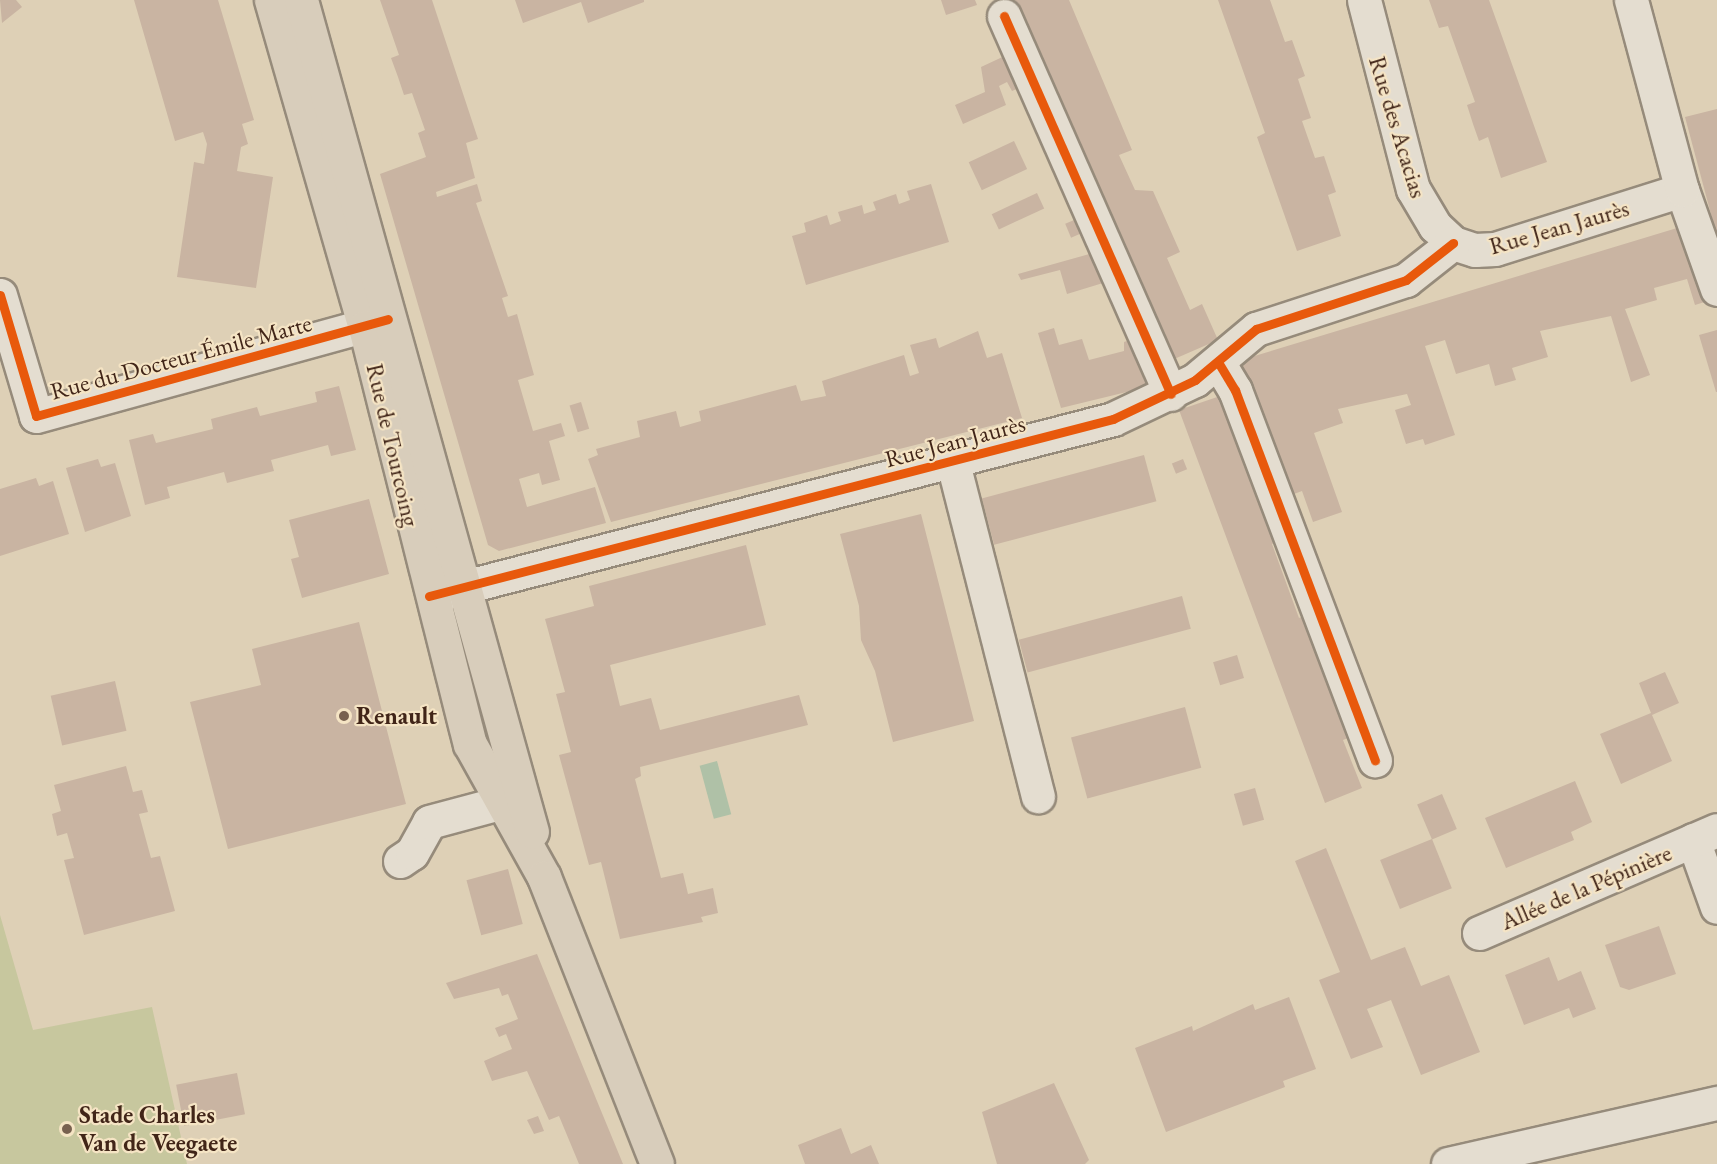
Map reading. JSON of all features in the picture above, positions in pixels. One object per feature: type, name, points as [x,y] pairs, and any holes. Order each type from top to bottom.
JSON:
[{"type":"main road","name":"Rue de Tourcoing","points":[[272,0],[376,323],[467,586],[512,800],[657,1164]]},
{"type":"main road","name":"Rue de Tourcoing","points":[[301,0],[376,323],[429,596],[470,744],[512,800]]},
{"type":"street","name":"Rue des Acacias","points":[[1364,0],[1413,189],[1435,226],[1453,243]]},
{"type":"street","points":[[1631,0],[1682,190],[1717,289]]},
{"type":"street","points":[[1004,16],[1171,394]]},
{"type":"street","name":"Rue Jean Jaurès","points":[[429,596],[953,463],[1113,419],[1171,394],[1276,319],[1406,280],[1453,243],[1475,250],[1495,249],[1682,190]]},
{"type":"street","name":"Rue du Docteur Émile Marte","points":[[0,295],[36,416],[376,323]]},
{"type":"street","points":[[1218,362],[1234,390],[1375,760]]},
{"type":"street","points":[[953,463],[1038,796]]},
{"type":"street","points":[[400,861],[412,853],[429,822],[512,800]]},
{"type":"street","name":"Allée de la Pépinière","points":[[1479,933],[1705,835],[1717,907]]},
{"type":"street","points":[[1448,1164],[1717,1103]]},
{"type":"shaded area","points":[[717,761],[731,814],[714,819],[700,766]]},
{"type":"shaded area","points":[[0,915],[33,1030],[152,1007],[187,1164],[0,1164]]},
{"type":"building","points":[[0,0],[16,0],[22,7],[2,23]]},
{"type":"building","points":[[134,0],[218,0],[254,120],[242,124],[248,144],[241,147],[237,171],[273,177],[256,288],[177,277],[194,162],[204,164],[207,144],[203,132],[175,141]]},
{"type":"building","points":[[380,0],[432,0],[478,139],[466,143],[475,178],[436,192],[437,197],[477,184],[482,201],[476,203],[508,296],[502,298],[508,317],[517,314],[534,375],[518,380],[533,431],[561,423],[565,436],[549,441],[560,480],[542,485],[539,473],[519,479],[527,507],[595,487],[606,523],[499,551],[488,545],[380,174],[426,157],[418,133],[425,130],[412,93],[404,95],[391,58],[399,55]]},
{"type":"building","points":[[515,0],[644,0],[644,2],[588,23],[581,2],[523,23]]},
{"type":"building","points":[[941,0],[975,0],[977,5],[946,15]]},
{"type":"building","points":[[1008,0],[1069,0],[1132,150],[1119,155],[1135,190],[1153,191],[1180,252],[1167,258],[1190,310],[1202,304],[1218,340],[1172,360]]},
{"type":"building","points":[[1218,0],[1270,0],[1285,42],[1292,40],[1305,76],[1298,79],[1311,118],[1302,121],[1315,158],[1324,156],[1336,192],[1328,195],[1341,236],[1297,251],[1257,137],[1265,133]]},
{"type":"building","points":[[1429,0],[1489,0],[1547,162],[1501,178],[1488,137],[1479,141],[1473,124],[1467,105],[1475,102],[1448,26],[1439,28]]},
{"type":"building","points":[[1011,53],[1026,85],[1012,91],[1007,82],[999,86],[1006,105],[963,124],[955,105],[985,92],[981,67]]},
{"type":"building","points":[[1717,109],[1717,233],[1716,233],[1685,117]]},
{"type":"building","points":[[1014,141],[1027,169],[982,190],[969,162]]},
{"type":"building","points":[[931,184],[949,242],[806,285],[792,236],[806,232],[804,223],[827,215],[830,225],[841,221],[838,212],[862,205],[864,214],[876,210],[873,202],[896,194],[899,204],[910,200],[907,191]]},
{"type":"building","points":[[1037,193],[1044,208],[999,230],[992,214]]},
{"type":"building","points":[[1079,218],[1085,232],[1071,238],[1065,224]]},
{"type":"building","points":[[1687,225],[1711,300],[1695,305],[1687,279],[1654,288],[1657,300],[1625,309],[1650,375],[1631,382],[1611,316],[1540,331],[1548,357],[1512,368],[1516,380],[1495,386],[1489,364],[1456,374],[1445,340],[1425,346],[1455,435],[1425,445],[1423,439],[1406,444],[1395,410],[1411,405],[1407,394],[1338,409],[1343,423],[1314,433],[1342,512],[1313,522],[1302,491],[1283,498],[1238,361]]},
{"type":"building","points":[[1093,253],[1103,283],[1067,294],[1060,270],[1021,280],[1018,274]]},
{"type":"building","points":[[1054,328],[1059,345],[1082,339],[1089,360],[1124,351],[1124,342],[1138,337],[1155,375],[1139,389],[1061,408],[1038,333]]},
{"type":"building","points":[[1717,330],[1717,392],[1716,392],[1699,335]]},
{"type":"building","points":[[978,331],[987,358],[1002,353],[1022,418],[611,522],[588,459],[598,455],[596,449],[640,437],[637,421],[676,411],[680,427],[701,421],[699,411],[796,385],[801,401],[826,396],[822,381],[904,355],[910,376],[919,373],[910,345],[936,338],[939,348]]},
{"type":"building","points":[[339,386],[356,450],[331,456],[328,445],[271,460],[274,471],[227,483],[224,472],[167,487],[170,498],[145,505],[129,440],[153,434],[156,443],[213,429],[211,419],[257,407],[260,416],[317,402],[315,392]]},
{"type":"building","points":[[1229,393],[1285,539],[1272,544],[1299,618],[1312,612],[1358,734],[1343,740],[1362,788],[1325,803],[1179,410]]},
{"type":"building","points":[[581,402],[589,429],[578,432],[570,406]]},
{"type":"building","points":[[1144,455],[1156,501],[994,545],[982,498]]},
{"type":"building","points":[[98,459],[101,467],[115,463],[131,516],[85,532],[66,468]]},
{"type":"building","points":[[1183,459],[1187,469],[1176,474],[1172,463]]},
{"type":"building","points":[[36,478],[39,486],[53,481],[69,534],[0,556],[0,489]]},
{"type":"building","points":[[369,499],[389,574],[302,598],[291,559],[299,557],[289,520]]},
{"type":"building","points":[[921,514],[974,721],[893,742],[875,671],[861,640],[859,606],[840,534]]},
{"type":"building","points":[[746,545],[766,625],[610,665],[620,706],[651,698],[660,730],[799,695],[808,725],[640,767],[641,776],[635,779],[661,878],[683,873],[688,894],[713,888],[718,913],[701,917],[703,922],[620,939],[601,862],[589,865],[559,755],[571,752],[556,694],[565,692],[545,619],[594,606],[589,586]]},
{"type":"building","points":[[1182,596],[1191,629],[1028,673],[1019,640]]},
{"type":"building","points":[[359,622],[406,804],[228,849],[190,702],[261,685],[252,649]]},
{"type":"building","points":[[1237,655],[1244,678],[1220,685],[1213,662]]},
{"type":"building","points":[[1665,672],[1679,703],[1652,715],[1672,761],[1621,784],[1600,734],[1651,713],[1639,683]]},
{"type":"building","points":[[115,681],[126,731],[62,746],[51,696]]},
{"type":"building","points":[[1185,707],[1201,768],[1087,798],[1071,738]]},
{"type":"building","points":[[126,766],[133,792],[142,790],[148,812],[139,814],[151,858],[160,856],[175,911],[84,935],[64,860],[74,858],[67,833],[57,836],[52,814],[61,811],[54,785]]},
{"type":"building","points":[[1575,781],[1592,822],[1571,832],[1574,840],[1506,868],[1485,818]]},
{"type":"building","points":[[1255,788],[1264,820],[1243,826],[1234,794]]},
{"type":"building","points":[[1442,794],[1457,829],[1432,840],[1417,805]]},
{"type":"building","points":[[1432,839],[1452,888],[1400,909],[1380,860]]},
{"type":"building","points":[[1326,848],[1371,960],[1405,947],[1421,986],[1449,975],[1480,1052],[1421,1075],[1391,1000],[1367,1009],[1383,1047],[1351,1059],[1319,980],[1340,972],[1295,861]]},
{"type":"building","points":[[508,869],[523,924],[481,935],[466,880]]},
{"type":"building","points":[[1659,926],[1676,974],[1629,990],[1620,987],[1605,945]]},
{"type":"building","points":[[537,954],[623,1164],[579,1164],[559,1116],[549,1120],[527,1071],[492,1081],[484,1061],[512,1049],[506,1034],[499,1037],[495,1028],[518,1019],[508,994],[502,996],[499,988],[454,999],[446,983]]},
{"type":"building","points":[[1549,957],[1558,981],[1581,971],[1596,1009],[1573,1018],[1569,1008],[1524,1025],[1505,975]]},
{"type":"building","points":[[1289,997],[1316,1069],[1283,1081],[1285,1087],[1166,1132],[1135,1048],[1192,1026],[1193,1031],[1253,1004],[1255,1010]]},
{"type":"building","points":[[237,1073],[245,1114],[184,1126],[176,1085]]},
{"type":"building","points":[[1054,1083],[1089,1160],[1085,1164],[997,1164],[982,1112]]},
{"type":"building","points":[[538,1116],[544,1131],[534,1134],[527,1120]]},
{"type":"building","points":[[841,1128],[851,1154],[871,1145],[879,1164],[805,1164],[798,1145]]},
{"type":"cycle path","points":[[1004,16],[1171,394]]},
{"type":"cycle path","points":[[429,596],[1113,419],[1195,380],[1256,329],[1406,280],[1453,243]]},
{"type":"cycle path","points":[[0,295],[36,416],[388,319]]},
{"type":"cycle path","points":[[1218,362],[1235,390],[1375,760]]},
{"type":"place","name":"Renault","points":[[344,716]]},
{"type":"place","name":"Stade Charles Van de Veegaete","points":[[67,1129]]}]
